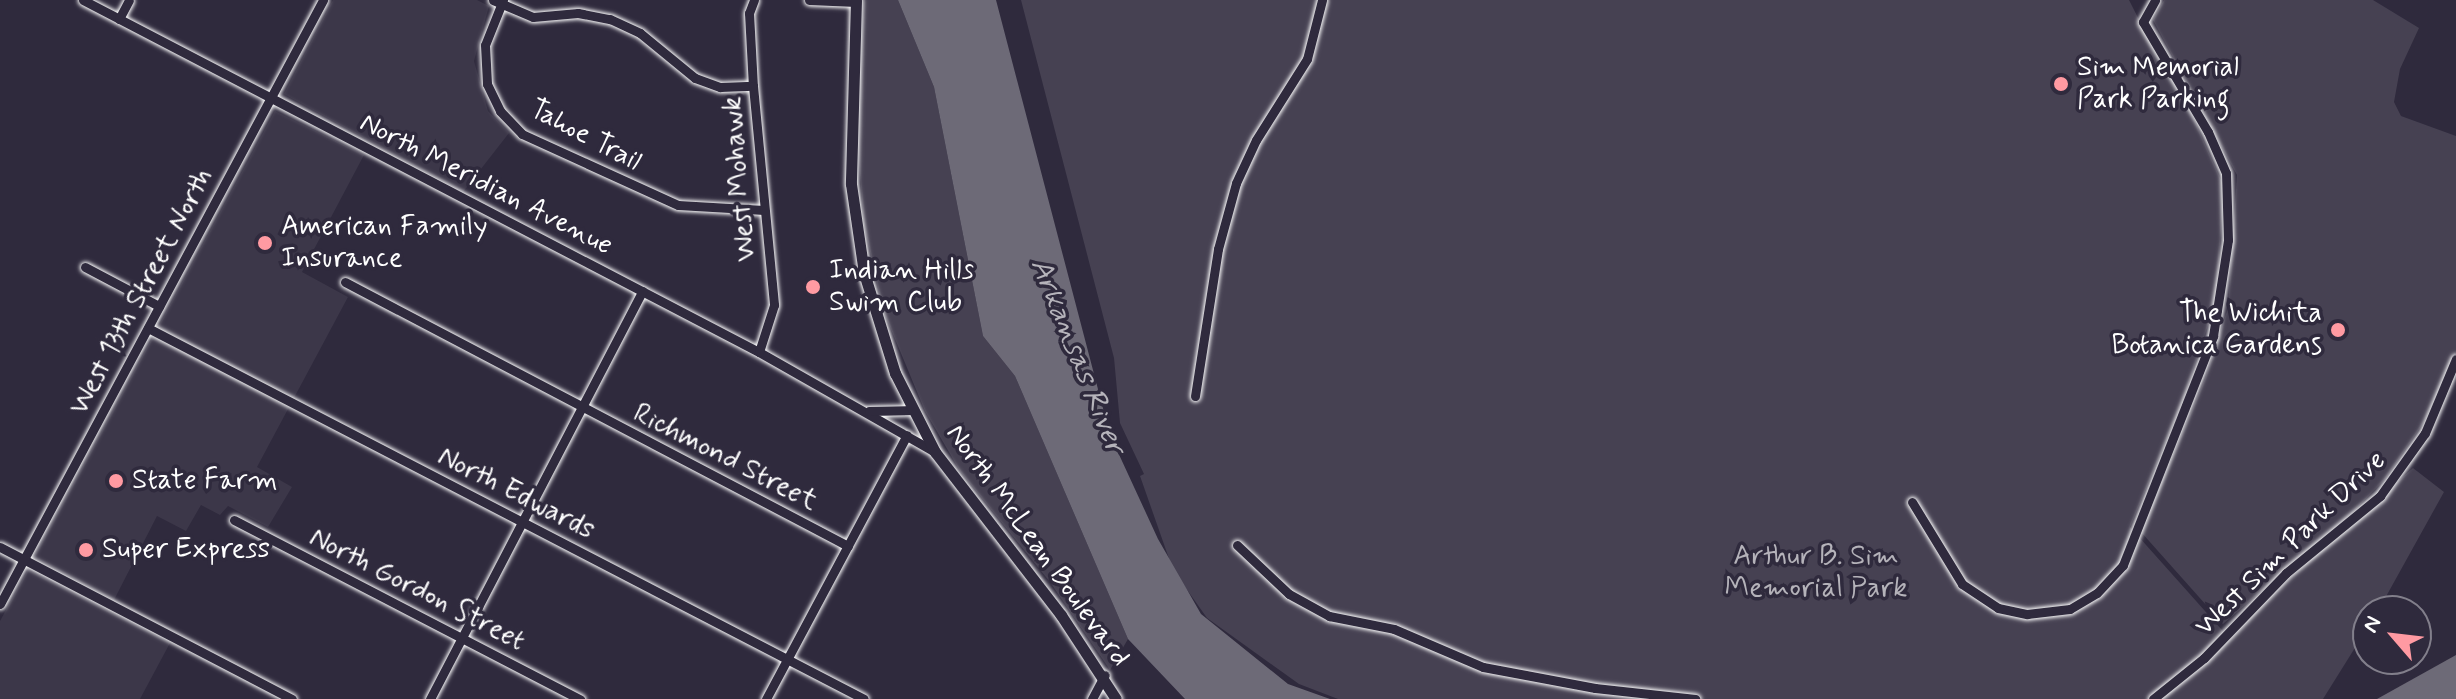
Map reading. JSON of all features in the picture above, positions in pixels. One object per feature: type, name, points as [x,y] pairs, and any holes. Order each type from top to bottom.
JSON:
[{"type":"main road","name":"North McLean Boulevard","points":[[856,1],[850,115],[856,227],[874,309],[913,410],[935,452],[1105,675],[1116,699]]},
{"type":"street","name":"North Meridian Avenue","points":[[83,0],[759,352],[869,411],[935,452]]},
{"type":"street","points":[[119,19],[129,0]]},
{"type":"street","name":"West 13th Street North","points":[[0,604],[323,0]]},
{"type":"street","name":"West Mohawk","points":[[754,0],[749,13],[753,86],[774,305],[759,352]]},
{"type":"street","points":[[809,0],[856,1]]},
{"type":"street","points":[[1195,396],[1218,249],[1236,183],[1256,140],[1307,59],[1322,0]]},
{"type":"street","points":[[499,1],[533,17],[578,13],[610,19],[640,33],[695,78],[720,87],[753,86]]},
{"type":"street","name":"Tahoe Trail","points":[[499,1],[485,45],[487,84],[500,111],[522,134],[678,205],[764,210]]},
{"type":"street","points":[[1912,502],[1962,584],[1998,608],[2027,614],[2070,609],[2097,593],[2123,565],[2221,310],[2230,195],[2208,132],[2143,22],[2150,2]]},
{"type":"street","points":[[85,267],[159,306]]},
{"type":"street","name":"Richmond Street","points":[[345,282],[581,409],[848,546]]},
{"type":"street","points":[[430,699],[642,291]]},
{"type":"street","name":"North Edwards","points":[[148,328],[864,699]]},
{"type":"street","name":"West Sim Park Drive","points":[[2153,699],[2204,658],[2286,573],[2380,496],[2419,443],[2456,359]]},
{"type":"street","name":"North Meridian Avenue","points":[[869,411],[913,410]]},
{"type":"street","points":[[766,699],[907,435]]},
{"type":"street","name":"North Gordon Street","points":[[234,520],[580,699]]},
{"type":"street","points":[[1237,545],[1289,594],[1329,616],[1394,629],[1483,667],[1595,688],[1695,699]]},
{"type":"street","points":[[0,547],[292,699]]},
{"type":"street","points":[[1092,699],[1105,675]]},
{"type":"shaded area","points":[[333,0],[477,0],[489,6],[474,61],[488,111],[509,133],[463,192],[284,94]]},
{"type":"shaded area","points":[[275,111],[364,155],[302,272],[348,297],[257,467],[292,487],[268,527],[228,506],[220,515],[201,505],[186,531],[157,516],[114,600],[34,557]]},
{"type":"shaded area","points":[[28,570],[170,643],[140,699],[0,699],[0,621]]},
{"type":"green space","points":[[864,0],[898,0],[934,87],[983,336],[1015,376],[1128,639],[1110,670],[1050,582],[960,471],[925,411],[883,310],[864,224],[860,174],[857,125]]},
{"type":"green space","name":"Arthur B. Sim Memorial Park","points":[[1021,0],[2129,0],[2164,69],[2172,70],[2224,187],[2216,301],[2183,400],[2130,527],[2230,639],[2268,598],[2413,468],[2444,492],[2387,595],[2352,595],[2352,653],[2323,699],[1338,699],[1299,684],[1207,618],[1173,570],[1140,476],[1144,474],[1120,423],[1114,358]]},
{"type":"green space","name":"The Wichita Botanica Gardens","points":[[2164,0],[2373,0],[2419,28],[2400,69],[2394,102],[2401,116],[2456,136],[2456,352],[2424,422],[2385,479],[2353,512],[2223,624],[2141,532],[2205,379],[2228,308],[2237,175],[2153,20]]},
{"type":"water","name":"Arkansas River","points":[[898,0],[996,0],[1110,435],[1158,539],[1201,614],[1288,684],[1330,699],[1185,699],[1128,639],[1015,376],[983,336],[934,87]]},
{"type":"water","points":[[2456,655],[2456,699],[2377,699],[2420,675],[2432,675],[2432,668]]},
{"type":"place","name":"Sim Memorial Park Parking","points":[[2061,84]]},
{"type":"place","name":"American Family Insurance","points":[[265,243]]},
{"type":"place","name":"Indian Hills Swim Club","points":[[813,287]]},
{"type":"place","name":"The Wichita Botanica Gardens","points":[[2338,330]]},
{"type":"place","name":"State Farm","points":[[116,481]]},
{"type":"place","name":"Super Express","points":[[86,550]]}]
